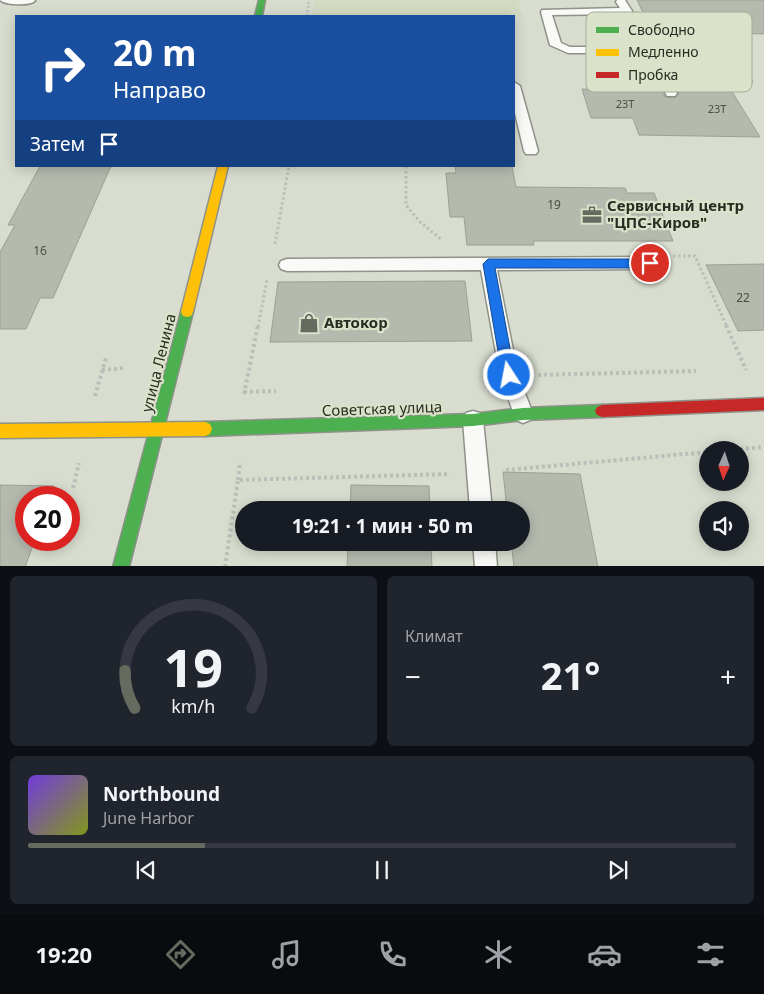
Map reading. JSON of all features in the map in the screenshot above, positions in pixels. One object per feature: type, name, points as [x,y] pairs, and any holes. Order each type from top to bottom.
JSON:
[{"type":"street","points":[[259,15],[262,0]]},
{"type":"street","name":"улица Ленина","points":[[121,566],[158,430],[222,167]]},
{"type":"street","name":"Советская улица","points":[[0,431],[244,429],[473,420],[524,414],[764,404]]},
{"type":"lane","points":[[619,0],[627,11]]},
{"type":"lane","points":[[3,1],[30,1]]},
{"type":"lane","points":[[586,50],[568,50],[556,45],[546,12],[627,11]]},
{"type":"lane","points":[[515,90],[531,152]]},
{"type":"lane","points":[[288,265],[650,263]]},
{"type":"lane","points":[[488,264],[509,375],[524,414]]},
{"type":"lane","points":[[473,420],[479,473],[480,501]]},
{"type":"lane","points":[[485,551],[486,566]]},
{"type":"path","points":[[306,15],[309,0]]},
{"type":"path","points":[[731,337],[746,370]]},
{"type":"path","points":[[244,392],[252,356]]},
{"type":"path","points":[[97,388],[106,358]]},
{"type":"path","points":[[102,370],[124,368]]},
{"type":"path","points":[[736,370],[755,370]]},
{"type":"path","points":[[509,375],[706,371]]},
{"type":"path","points":[[749,448],[764,447]]},
{"type":"path","points":[[225,566],[238,480],[479,473],[699,453]]},
{"type":"shaded area","points":[[314,0],[518,0],[522,17],[515,17],[515,15],[312,15]]},
{"type":"building","points":[[637,0],[764,0],[764,34],[752,34],[752,12],[643,12]]},
{"type":"building","points":[[582,89],[586,89],[586,92],[662,92],[665,97],[675,98],[679,94],[678,92],[732,92],[760,137],[639,135],[633,118],[591,118]]},
{"type":"building","points":[[39,167],[111,167],[53,298],[40,298],[26,329],[0,329],[0,252],[15,225],[8,225]]},
{"type":"building","points":[[455,167],[512,167],[516,187],[625,188],[627,193],[654,193],[673,241],[533,241],[534,245],[467,245],[464,217],[450,217],[446,173],[456,173]]},
{"type":"building","points":[[764,264],[764,330],[738,331],[706,265]]},
{"type":"building","points":[[465,281],[472,341],[270,342],[278,282]]},
{"type":"building","points":[[503,472],[580,474],[598,566],[514,566],[512,551],[530,551],[530,501],[506,501]]},
{"type":"building","points":[[0,485],[54,486],[15,486],[15,551],[31,551],[25,566],[0,566]]},
{"type":"building","points":[[351,485],[429,486],[430,501],[350,501]]},
{"type":"building","points":[[348,551],[431,551],[432,566],[347,566]]},
{"type":"traffic: fast","points":[[259,15],[262,0]]},
{"type":"traffic: fast","points":[[121,566],[187,312]]},
{"type":"traffic: fast","points":[[205,429],[473,420],[523,414],[602,411]]},
{"type":"traffic: slow","points":[[187,312],[223,167]]},
{"type":"traffic: slow","points":[[0,431],[205,429]]},
{"type":"traffic: jam","points":[[602,411],[764,404]]},
{"type":"place","name":"Сервисный центр \"ЦПС-Киров\"","points":[[592,215]]},
{"type":"place","name":"Автокор","points":[[309,323]]},
{"type":"route","points":[[509,375],[488,264],[650,263]]}]
